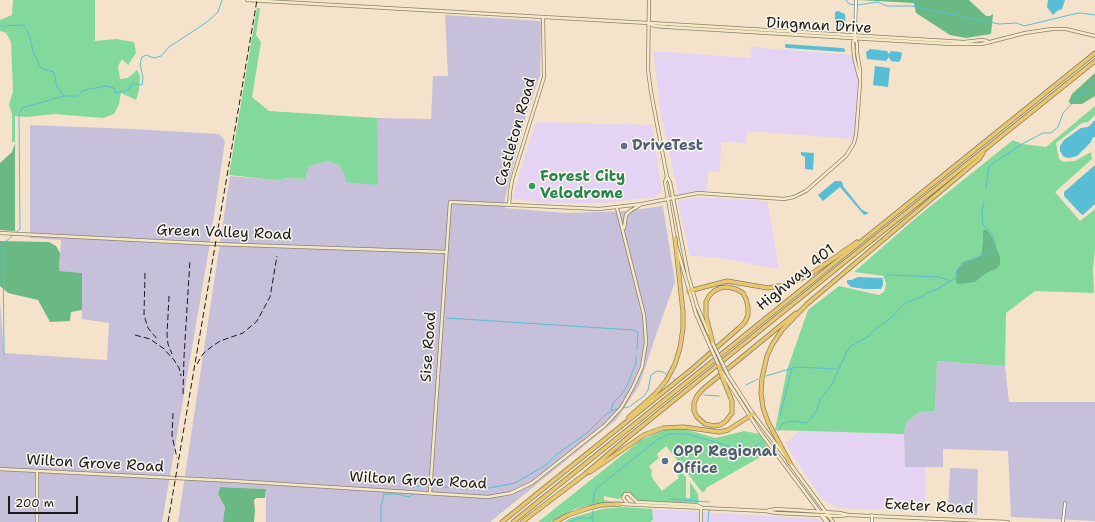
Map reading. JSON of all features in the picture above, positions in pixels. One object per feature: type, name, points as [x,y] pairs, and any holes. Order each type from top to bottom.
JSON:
[{"type":"highway","name":"Highway 401","points":[[512,522],[1056,86],[1095,53]]},
{"type":"highway","name":"Highway 401","points":[[522,522],[585,474],[841,265],[1095,61]]},
{"type":"highway","points":[[719,366],[725,377],[732,400],[732,413],[726,421],[720,425],[714,426],[705,424],[696,417],[694,411],[694,403],[697,396],[703,389],[756,344],[807,304],[980,158],[984,151]]},
{"type":"highway","points":[[618,429],[623,422],[655,394],[666,381],[675,364],[682,335],[683,312],[675,238]]},
{"type":"highway","points":[[691,291],[727,281],[768,288],[789,284],[811,274],[852,245],[862,240]]},
{"type":"highway","points":[[502,522],[716,349],[745,322],[748,315],[746,299],[743,294],[736,289],[727,287],[720,288],[709,296],[706,302],[706,316],[711,345]]},
{"type":"highway","points":[[790,463],[768,422],[763,408],[762,378],[767,356],[772,345],[782,330],[807,304]]},
{"type":"highway","points":[[585,474],[644,435],[663,428],[684,427],[719,432],[728,430],[751,415]]},
{"type":"highway","points":[[555,522],[568,515],[589,508],[620,504]]},
{"type":"main road","name":"Dingman Drive","points":[[247,0],[964,42],[982,40],[988,42]]},
{"type":"main road","points":[[649,0],[648,70],[650,92],[667,177],[670,182],[691,291]]},
{"type":"main road","name":"Castleton Road","points":[[509,205],[512,180],[544,77],[543,17]]},
{"type":"main road","name":"Dingman Drive","points":[[648,23],[655,26],[667,27],[961,45],[982,44],[1052,29],[1066,29],[1095,36]]},
{"type":"main road","points":[[509,205],[599,210],[642,204],[698,193],[784,199],[794,197],[806,191],[851,150],[856,135],[860,78],[854,57],[853,42],[855,39]]},
{"type":"main road","points":[[667,177],[665,182],[675,238],[691,291],[719,366]]},
{"type":"main road","name":"Sise Road","points":[[430,493],[450,202],[509,205]]},
{"type":"main road","points":[[623,232],[626,215],[642,204]]},
{"type":"main road","name":"Wilton Grove Road","points":[[0,469],[488,497],[511,493],[532,483],[604,426],[621,408],[642,367],[646,342],[644,311],[617,208]]},
{"type":"main road","name":"Green Valley Road","points":[[0,234],[215,244],[446,252]]},
{"type":"main road","points":[[711,345],[725,377],[827,522]]},
{"type":"main road","points":[[751,415],[790,463],[833,522]]},
{"type":"main road","points":[[37,472],[37,522]]},
{"type":"main road","name":"Exeter Road","points":[[630,504],[624,501],[623,496],[627,494],[637,502],[696,505],[701,507]]},
{"type":"main road","name":"Exeter Road","points":[[620,504],[701,507],[828,516],[872,515],[1008,522]]},
{"type":"main road","points":[[701,507],[702,522]]},
{"type":"main road","name":"Exeter Road","points":[[766,511],[776,509],[840,513],[848,515]]},
{"type":"street","points":[[855,39],[856,1]]},
{"type":"street","points":[[1063,522],[1065,503]]},
{"type":"street","points":[[872,515],[872,522]]},
{"type":"shaded area","points":[[445,15],[541,21],[540,75],[525,119],[505,198],[505,208],[566,213],[625,211],[663,206],[675,282],[639,386],[616,420],[490,522],[266,522],[266,489],[220,487],[218,494],[225,507],[223,522],[178,522],[230,176],[273,180],[289,178],[305,179],[309,166],[327,161],[339,165],[345,176],[377,185],[377,118],[431,119],[433,76],[448,76]]},
{"type":"shaded area","points":[[751,47],[852,55],[858,79],[853,139],[747,131],[746,143],[721,142],[720,172],[708,171],[707,193],[697,193],[679,197],[661,115],[653,51],[750,58]]},
{"type":"shaded area","points":[[537,122],[652,125],[662,191],[655,197],[604,203],[545,203],[512,199],[531,135]]},
{"type":"shaded area","points":[[30,125],[219,134],[225,141],[209,249],[162,522],[0,522],[0,301],[4,353],[107,360],[109,323],[82,319],[82,273],[59,271],[61,240],[30,238]]},
{"type":"shaded area","points":[[697,197],[767,201],[779,269],[713,257],[690,256],[678,204],[679,200]]},
{"type":"shaded area","points":[[937,361],[1005,366],[1009,402],[1095,402],[1095,521],[1011,517],[1008,451],[943,449],[943,467],[905,467],[904,434],[906,422],[920,412],[935,411]]},
{"type":"shaded area","points":[[799,431],[904,434],[905,467],[925,467],[925,511],[837,508],[822,499],[785,444]]},
{"type":"shaded area","points":[[950,468],[978,469],[977,515],[948,514]]},
{"type":"shaded area","points":[[652,509],[820,519],[822,522],[653,522]]},
{"type":"green space","points":[[13,0],[95,0],[95,41],[116,39],[134,42],[136,53],[128,65],[122,59],[118,66],[120,79],[128,78],[137,70],[140,76],[139,90],[136,100],[121,93],[119,104],[114,114],[103,118],[54,114],[27,117],[15,116],[15,142],[12,142],[12,114],[9,105],[13,91],[11,42],[6,33],[0,32],[0,20],[12,15]]},
{"type":"green space","points":[[858,0],[969,0],[986,16],[993,14],[991,34],[966,38],[950,35],[916,13],[914,3]]},
{"type":"green space","points":[[257,8],[260,8],[256,35],[261,42],[252,97],[269,111],[377,118],[378,185],[346,182],[345,176],[339,165],[327,161],[309,166],[305,179],[289,178],[274,180],[229,175]]},
{"type":"green space","points":[[1095,73],[1095,96],[1082,104],[1070,104],[1069,101],[1072,94]]},
{"type":"green space","points":[[1095,106],[1095,115],[1088,122],[1082,123],[1056,143],[1059,159],[1064,162],[1075,161],[1091,152],[1092,159],[1055,192],[1080,221],[1095,209],[1095,249],[1093,269],[1094,293],[1035,291],[1006,313],[1005,366],[937,361],[935,411],[920,412],[906,422],[904,434],[775,430],[787,370],[808,310],[839,286],[879,295],[884,292],[886,284],[884,276],[854,272],[917,217],[1013,140],[1022,144],[1046,147]]},
{"type":"green space","points":[[15,143],[15,231],[0,230],[0,163],[12,152]]},
{"type":"green space","points":[[986,229],[991,235],[1000,257],[1000,265],[996,269],[986,273],[975,282],[958,284],[956,282],[956,272],[963,262],[981,256],[983,231]]},
{"type":"green space","points":[[0,241],[49,242],[56,246],[60,253],[59,271],[82,273],[82,310],[71,312],[70,321],[50,322],[38,300],[8,293],[0,286]]},
{"type":"green space","points":[[683,429],[716,438],[744,431],[759,434],[771,451],[706,488],[704,492],[702,492],[666,446],[657,454],[659,458],[649,466],[652,471],[651,474],[653,479],[662,491],[679,478],[677,474],[681,472],[686,477],[686,498],[690,498],[690,482],[698,494],[699,503],[638,501],[629,492],[625,492],[621,498],[618,499],[604,496],[604,500],[616,502],[600,503],[575,509],[550,522],[538,522],[641,440],[664,430]]},
{"type":"green space","points":[[220,487],[266,489],[265,498],[256,498],[254,500],[254,522],[223,522],[225,507],[218,494]]},
{"type":"green space","points":[[622,507],[652,509],[653,520],[650,522],[564,522],[571,518],[602,509]]},
{"type":"water","points":[[1048,0],[1065,0],[1062,9],[1053,15],[1047,7]]},
{"type":"water","points":[[838,11],[845,14],[846,27],[835,26],[835,12]]},
{"type":"water","points":[[785,44],[842,48],[845,49],[845,51],[787,48],[785,47]]},
{"type":"water","points":[[870,49],[887,51],[889,54],[891,51],[900,52],[902,53],[901,59],[899,62],[891,61],[889,57],[886,61],[867,59],[866,52]]},
{"type":"water","points":[[875,66],[890,68],[888,87],[873,85]]},
{"type":"water","points":[[1095,120],[1095,137],[1093,137],[1091,142],[1077,156],[1069,158],[1064,157],[1060,151],[1060,146],[1064,140],[1081,128],[1088,127]]},
{"type":"water","points":[[801,152],[814,153],[813,170],[805,169],[805,157],[801,155]]},
{"type":"water","points":[[1095,165],[1095,204],[1083,215],[1064,196],[1064,192]]},
{"type":"water","points":[[835,181],[841,181],[843,186],[862,210],[869,213],[864,215],[840,187],[823,201],[818,195]]},
{"type":"water","points":[[858,277],[881,278],[883,280],[883,285],[881,289],[865,289],[851,287],[847,283],[847,280]]},
{"type":"waterway","points":[[0,26],[24,25],[28,32],[34,54],[41,68],[54,72],[57,87],[64,96],[77,96],[84,90],[107,86],[114,88],[116,93],[128,90],[133,83],[142,85],[143,77],[140,64],[142,57],[146,55],[154,58],[161,56],[169,47],[207,22],[218,12],[222,0]]},
{"type":"waterway","points":[[846,0],[849,4],[858,5],[877,2],[887,6],[911,6],[999,24],[1017,23],[1024,26],[1080,13],[1095,15]]},
{"type":"waterway","points":[[914,0],[915,7]]},
{"type":"waterway","points":[[986,188],[989,166],[1022,144],[1043,133],[1051,133],[1058,127],[1063,113],[1095,82]]},
{"type":"waterway","points":[[1084,91],[1090,93]]},
{"type":"waterway","points":[[20,229],[19,114],[22,108],[64,96]]},
{"type":"waterway","points":[[778,431],[782,424],[787,422],[792,421],[807,423],[810,420],[817,410],[820,399],[832,384],[846,353],[851,346],[869,336],[907,302],[919,298],[956,278],[957,270],[961,265],[994,248],[996,244],[991,232],[983,225],[982,210],[984,202]]},
{"type":"waterway","points":[[4,354],[3,244],[20,229]]},
{"type":"waterway","points":[[882,279],[888,275],[939,277],[951,281]]},
{"type":"waterway","points":[[447,318],[633,330],[638,332],[637,350]]},
{"type":"waterway","points":[[612,411],[613,403],[622,394],[627,386],[636,363],[636,357]]},
{"type":"waterway","points":[[766,376],[796,367],[837,369]]},
{"type":"waterway","points":[[780,416],[792,368]]},
{"type":"waterway","points":[[623,408],[629,407],[644,396],[648,390],[651,375],[657,371],[666,374]]},
{"type":"waterway","points":[[746,385],[758,379]]},
{"type":"waterway","points":[[704,395],[719,396]]},
{"type":"waterway","points":[[438,487],[489,488],[515,483],[546,465],[557,454],[587,433],[605,415],[617,409]]},
{"type":"waterway","points":[[593,503],[595,491],[598,487],[657,440],[668,434],[687,434],[746,451],[761,443]]},
{"type":"waterway","points":[[413,488],[415,486],[427,486]]},
{"type":"waterway","points":[[381,522],[381,507],[384,494],[396,494],[409,497],[413,494]]},
{"type":"waterway","points":[[670,499],[709,502]]},
{"type":"waterway","points":[[708,522],[709,510]]},
{"type":"waterway","points":[[593,511],[593,522]]},
{"type":"waterway","points":[[570,522],[579,518],[591,518],[593,513]]},
{"type":"railway","points":[[168,522],[257,0]]},
{"type":"railway","points":[[197,364],[203,354],[211,347],[220,341],[243,333],[257,321],[270,297],[277,256]]},
{"type":"railway","points":[[183,394],[190,260]]},
{"type":"railway","points":[[145,273],[144,315],[148,328],[158,340]]},
{"type":"railway","points":[[169,296],[167,335],[168,344],[172,354]]},
{"type":"railway","points":[[135,335],[150,339],[163,348],[174,360],[179,368],[181,376]]},
{"type":"railway","points":[[173,413],[172,436],[177,458]]},
{"type":"place","name":"DriveTest","points":[[624,146]]},
{"type":"place","name":"Forest City Velodrome","points":[[532,186]]},
{"type":"place","name":"OPP Regional Office","points":[[665,461]]}]
